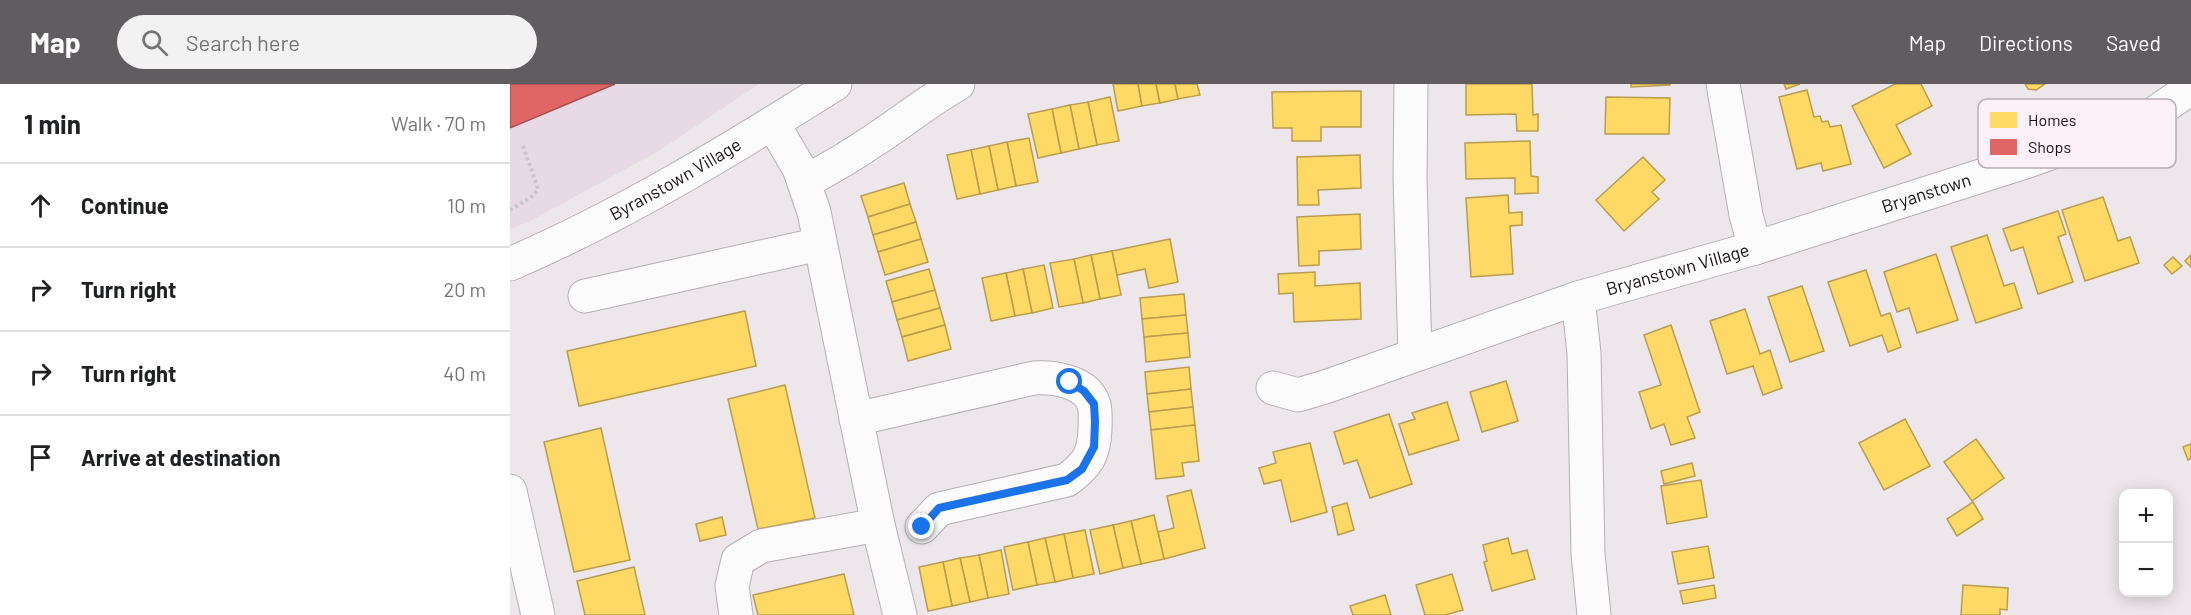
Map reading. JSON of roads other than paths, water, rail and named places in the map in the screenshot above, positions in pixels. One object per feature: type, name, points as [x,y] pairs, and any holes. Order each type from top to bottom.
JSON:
[{"type":"street","name":"Byranstown Village","points":[[510,264],[567,240],[676,181],[835,84]]},
{"type":"street","points":[[804,182],[867,145],[936,96],[958,84]]},
{"type":"street","points":[[1412,84],[1410,178],[1415,354]]},
{"type":"street","name":"Bryanstown Village","points":[[1274,388],[1298,395],[1578,298],[1755,248],[1746,215],[1723,84]]},
{"type":"street","name":"Bryanstown","points":[[2175,99],[2191,88]]},
{"type":"street","points":[[772,124],[799,168],[814,212],[878,525],[900,615]]},
{"type":"street","name":"Bryanstown","points":[[1755,248],[2006,168]]},
{"type":"street","points":[[585,296],[820,244]]},
{"type":"street","points":[[1578,298],[1584,353],[1588,554],[1594,615]]},
{"type":"street","points":[[856,419],[1034,378],[1051,378],[1070,382],[1084,391],[1094,404],[1094,447],[1082,469],[1067,480],[939,508],[922,527]]},
{"type":"street","points":[[510,490],[527,607]]},
{"type":"street","points":[[736,615],[732,586],[738,560],[761,546],[878,525]]}]
